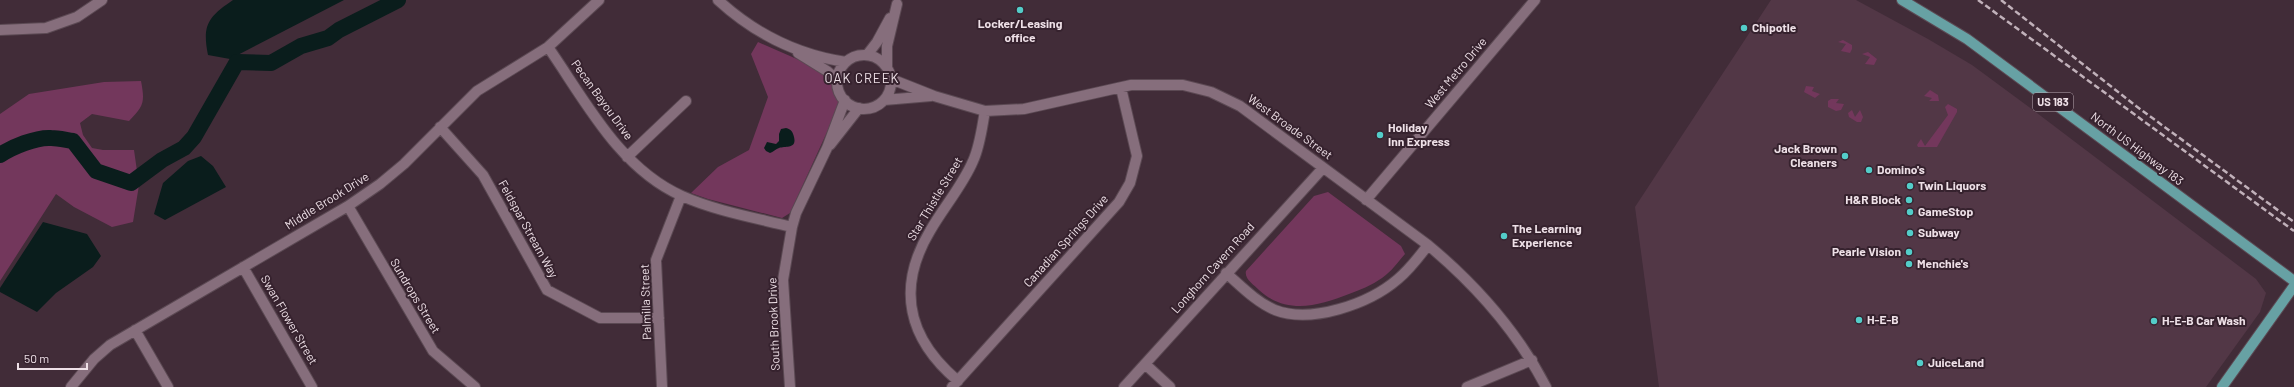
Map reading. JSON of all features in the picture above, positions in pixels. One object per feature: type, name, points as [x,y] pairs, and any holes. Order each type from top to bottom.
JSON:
[{"type":"main road","name":"North US Highway 183","points":[[1902,0],[1967,39],[2294,281]]},
{"type":"main road","points":[[2222,387],[2294,286]]},
{"type":"street","points":[[0,30],[46,28],[77,17],[102,0]]},
{"type":"street","name":"Middle Brook Drive","points":[[71,387],[94,359],[110,345],[348,206],[398,169],[477,91],[548,47],[599,0]]},
{"type":"street","points":[[718,0],[740,20],[827,71],[838,81]]},
{"type":"street","name":"West Metro Drive","points":[[1366,200],[1535,0]]},
{"type":"street","points":[[867,55],[877,42],[898,2]]},
{"type":"street","points":[[887,67],[875,57],[867,55],[856,56],[846,62],[842,68],[838,81],[841,95],[845,100],[859,108],[868,108],[884,100],[891,86],[891,78],[887,67],[887,46],[898,2]]},
{"type":"street","points":[[784,45],[832,60],[846,62]]},
{"type":"street","name":"Pecan Bayou Drive","points":[[548,47],[614,142],[627,157],[651,177],[681,196],[728,211],[792,227]]},
{"type":"street","name":"West Broade Street","points":[[891,78],[934,96],[985,111],[1024,109],[1131,85],[1183,85],[1211,92],[1240,106],[1366,200],[1428,244],[1457,269],[1499,314],[1532,360],[1546,387]]},
{"type":"street","name":"Canadian Springs Drive","points":[[955,384],[1119,202],[1130,183],[1137,156],[1121,88]]},
{"type":"street","name":"West Broade Street","points":[[884,100],[934,96]]},
{"type":"street","name":"South Brook Drive","points":[[790,387],[783,280],[792,227],[796,213],[827,148],[845,100]]},
{"type":"street","points":[[627,157],[686,101]]},
{"type":"street","name":"South Brook Drive","points":[[827,148],[859,108]]},
{"type":"street","name":"Star Thistle Street","points":[[955,384],[935,360],[914,324],[909,290],[917,255],[973,161],[981,133],[985,111]]},
{"type":"street","name":"Feldspar Stream Way","points":[[440,127],[483,175],[547,290],[600,318],[659,318]]},
{"type":"street","name":"Longhorn Cavern Road","points":[[1124,387],[1323,168]]},
{"type":"street","name":"Palmilla Street","points":[[662,387],[656,260],[681,196]]},
{"type":"street","name":"Sundrops Street","points":[[348,206],[433,351],[475,387]]},
{"type":"street","points":[[1226,273],[1255,298],[1274,310],[1292,314],[1321,314],[1379,293],[1397,280],[1413,265],[1428,244]]},
{"type":"street","name":"Swan Flower Street","points":[[243,267],[312,387]]},
{"type":"street","points":[[134,330],[168,387]]},
{"type":"street","points":[[1467,387],[1532,360]]},
{"type":"street","points":[[1145,364],[1170,387]]},
{"type":"shaded area","points":[[233,0],[344,0],[230,59],[208,55],[206,36],[209,23],[218,12]]},
{"type":"shaded area","points":[[1771,0],[1856,0],[1928,39],[1972,65],[2256,279],[2266,293],[2260,312],[2206,387],[1659,387],[1635,207]]},
{"type":"shaded area","points":[[1843,40],[1852,45],[1850,53],[1841,51],[1846,44],[1838,42]]},
{"type":"shaded area","points":[[758,42],[822,70],[833,82],[838,98],[838,108],[790,213],[782,218],[708,199],[691,193],[718,167],[749,150],[768,97],[751,54]]},
{"type":"shaded area","points":[[1868,52],[1877,59],[1874,65],[1865,64],[1870,57],[1862,54]]},
{"type":"shaded area","points":[[141,81],[143,94],[142,103],[138,111],[129,121],[92,114],[80,123],[83,135],[92,148],[103,150],[134,150],[139,185],[133,222],[112,227],[74,207],[56,194],[0,281],[0,114],[29,94],[104,82]]},
{"type":"shaded area","points":[[1806,86],[1814,87],[1812,91],[1820,94],[1815,98],[1804,92]]},
{"type":"shaded area","points":[[1930,90],[1938,95],[1939,101],[1929,101],[1932,98],[1924,96]]},
{"type":"shaded area","points":[[1831,99],[1839,99],[1836,103],[1844,104],[1841,110],[1836,111],[1828,107],[1828,101]]},
{"type":"shaded area","points":[[1948,104],[1957,109],[1957,112],[1937,147],[1918,147],[1917,145],[1921,139],[1925,146],[1948,115],[1945,107]]},
{"type":"shaded area","points":[[1852,110],[1855,117],[1860,110],[1863,117],[1861,122],[1857,122],[1849,117],[1848,113]]},
{"type":"shaded area","points":[[786,128],[793,134],[795,141],[794,144],[788,147],[779,148],[770,153],[766,151],[764,148],[767,142],[776,144],[779,141],[781,129]]},
{"type":"shaded area","points":[[201,156],[213,166],[226,187],[165,220],[154,214],[163,183],[188,161]]},
{"type":"shaded area","points":[[1328,192],[1401,246],[1405,254],[1385,276],[1378,281],[1362,289],[1326,302],[1303,306],[1280,303],[1269,298],[1250,282],[1246,277],[1246,271],[1314,196]]},
{"type":"shaded area","points":[[43,222],[87,234],[101,256],[93,267],[56,293],[37,312],[0,292],[0,288]]},
{"type":"waterway","points":[[0,155],[17,146],[38,139],[54,138],[73,141],[96,171],[131,183],[162,160],[184,148],[194,137],[237,62],[271,63],[301,46],[328,38],[339,30],[398,0]]},
{"type":"railway","points":[[1978,0],[2294,231]]},
{"type":"railway","points":[[2001,0],[2136,106],[2294,222]]},
{"type":"place","name":"Locker/Leasing office","points":[[1020,10]]},
{"type":"place","name":"Chipotle","points":[[1744,28]]},
{"type":"place","name":"Holiday Inn Express","points":[[1380,135]]},
{"type":"place","name":"Jack Brown Cleaners","points":[[1845,156]]},
{"type":"place","name":"Domino's","points":[[1869,170]]},
{"type":"place","name":"Twin Liquors","points":[[1910,186]]},
{"type":"place","name":"H&R Block","points":[[1909,200]]},
{"type":"place","name":"GameStop","points":[[1910,212]]},
{"type":"place","name":"Subway","points":[[1910,233]]},
{"type":"place","name":"The Learning Experience","points":[[1504,236]]},
{"type":"place","name":"Pearle Vision","points":[[1909,252]]},
{"type":"place","name":"Menchie's","points":[[1909,264]]},
{"type":"place","name":"H-E-B","points":[[1859,320]]},
{"type":"place","name":"H-E-B Car Wash","points":[[2154,321]]},
{"type":"place","name":"JuiceLand","points":[[1920,363]]},
{"type":"district","name":"OAK CREEK","points":[[862,78]]}]
